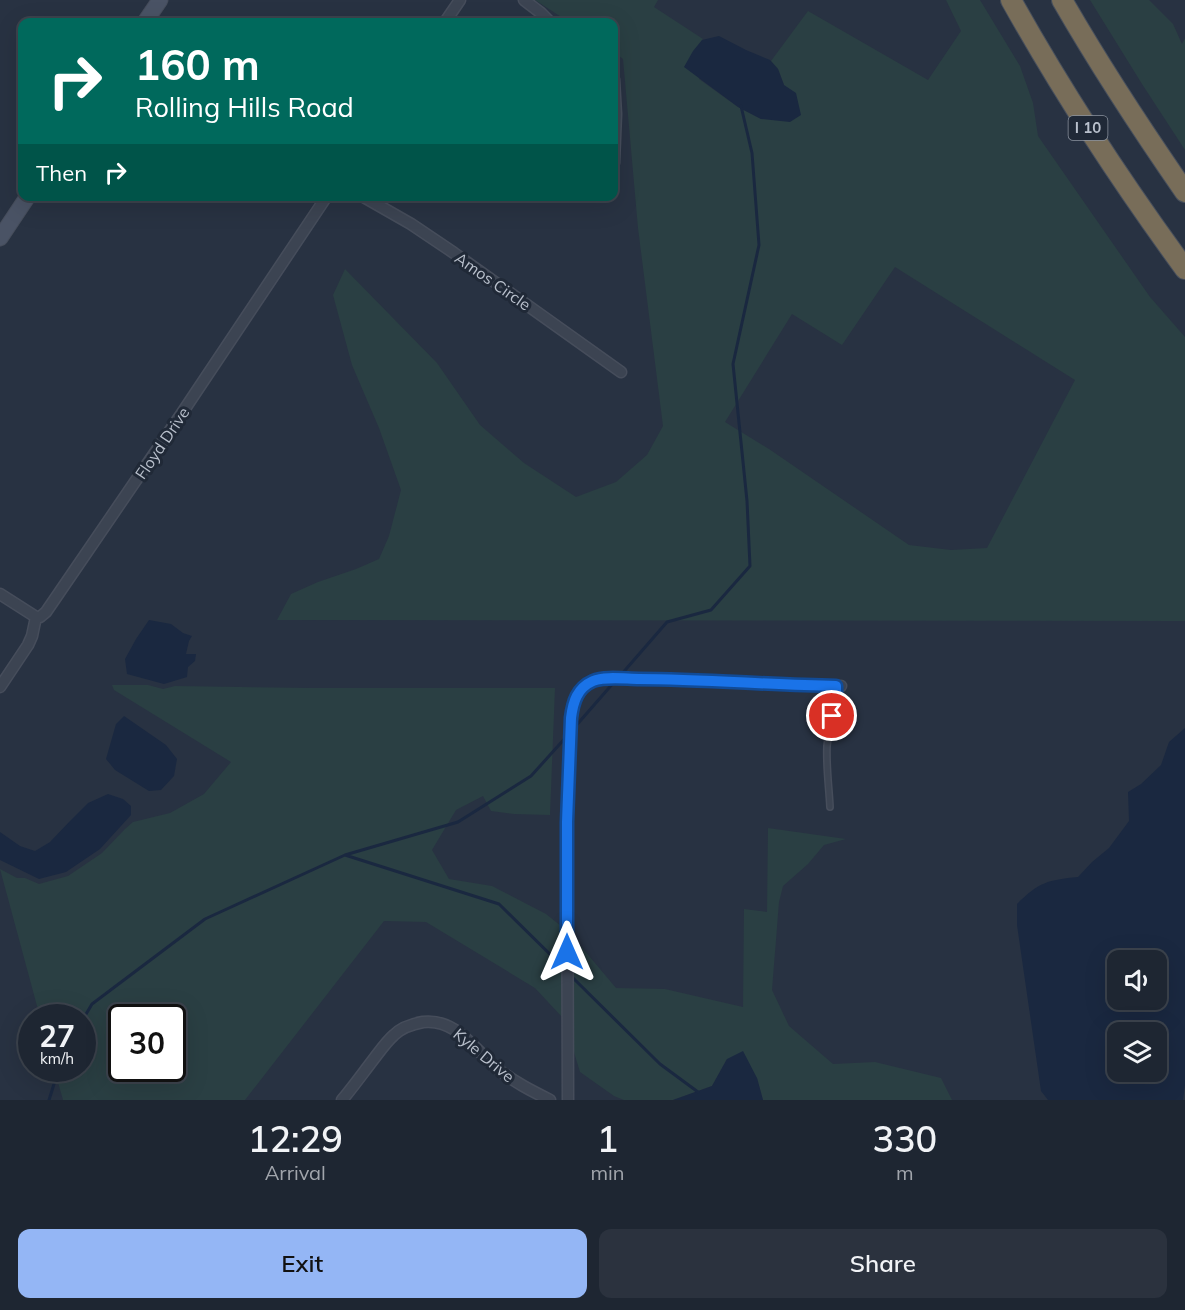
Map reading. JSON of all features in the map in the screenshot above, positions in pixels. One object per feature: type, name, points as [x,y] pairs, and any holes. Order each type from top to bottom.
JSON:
[{"type":"highway","name":"I 10","points":[[1011,0],[1099,146],[1185,269]]},
{"type":"highway","name":"I 10","points":[[1062,0],[1140,127],[1185,192]]},
{"type":"street","points":[[148,18],[160,0]]},
{"type":"street","points":[[448,18],[460,0]]},
{"type":"street","points":[[524,0],[546,18]]},
{"type":"street","points":[[0,238],[25,201]]},
{"type":"street","name":"Floyd Drive","points":[[0,687],[28,645],[36,618],[46,612],[324,201]]},
{"type":"street","name":"Amos Circle","points":[[371,201],[445,247],[621,372]]},
{"type":"street","points":[[0,594],[36,618]]},
{"type":"street","points":[[568,1100],[567,822],[571,718],[573,704],[578,693],[591,682],[604,679],[839,686]]},
{"type":"street","name":"Kyle Drive","points":[[342,1100],[388,1039],[414,1023],[427,1022],[445,1024],[454,1029],[497,1069],[515,1082],[550,1100]]},
{"type":"lane","points":[[830,807],[828,733],[839,686]]},
{"type":"green space","points":[[535,0],[658,0],[654,7],[703,39],[699,79],[738,107],[761,119],[784,85],[778,69],[771,61],[808,11],[928,80],[961,31],[946,0],[980,0],[1020,66],[1033,103],[1038,136],[1150,297],[1185,337],[1185,621],[277,620],[291,594],[379,559],[389,536],[401,490],[379,428],[352,365],[333,295],[345,269],[437,363],[480,425],[524,463],[576,497],[616,482],[647,455],[663,426],[638,228],[623,59],[618,55],[618,18],[563,18]],"holes":[[[895,267],[1075,380],[987,548],[951,550],[909,545],[769,449],[725,422],[792,314],[842,345]]]},
{"type":"green space","points":[[1090,0],[1149,0],[1173,24],[1182,44],[1185,38],[1185,150],[1142,84]]},
{"type":"green space","points":[[112,685],[148,685],[163,689],[175,686],[555,688],[550,815],[491,811],[483,796],[456,810],[432,850],[449,879],[492,886],[546,914],[561,926],[562,1017],[535,988],[426,922],[384,921],[245,1100],[63,1100],[58,1082],[96,1082],[96,1004],[36,1004],[0,869],[17,878],[25,878],[39,884],[68,876],[102,853],[133,822],[170,813],[204,794],[231,762],[114,690]]},
{"type":"green space","points":[[768,828],[846,839],[824,845],[808,864],[783,886],[779,902],[772,990],[789,1026],[833,1064],[875,1062],[941,1078],[952,1100],[763,1100],[757,1078],[727,1059],[712,1086],[673,1100],[624,1100],[614,1096],[580,1072],[573,1049],[573,937],[616,988],[665,989],[743,1007],[744,909],[767,912]]},
{"type":"water","points":[[719,36],[770,60],[778,69],[784,85],[796,93],[801,115],[790,122],[761,119],[738,107],[684,67],[702,40]]},
{"type":"water","points":[[149,620],[171,624],[183,633],[192,636],[186,654],[196,654],[195,661],[188,667],[187,677],[164,684],[127,674],[125,659]]},
{"type":"water","points":[[124,716],[166,745],[177,759],[174,776],[161,790],[149,791],[115,770],[106,759],[116,724]]},
{"type":"water","points":[[1185,728],[1185,1085],[1183,1100],[1048,1100],[1041,1091],[1017,925],[1017,904],[1044,883],[1078,877],[1109,848],[1129,821],[1128,792],[1141,784],[1161,765],[1169,742]]},
{"type":"water","points":[[108,794],[123,799],[131,806],[131,815],[100,849],[66,872],[39,879],[0,860],[0,832],[20,846],[35,851],[50,842],[88,803]]},
{"type":"water","points":[[743,1051],[757,1078],[763,1100],[673,1100],[712,1086],[727,1059]]},
{"type":"waterway","points":[[620,676],[667,622],[711,610],[750,566],[747,501],[733,364],[759,245],[752,153],[741,106]]},
{"type":"waterway","points":[[574,728],[615,681]]},
{"type":"waterway","points":[[345,855],[458,822],[531,776],[568,735]]},
{"type":"waterway","points":[[92,1004],[205,919],[345,855],[499,904],[564,968]]},
{"type":"waterway","points":[[570,975],[660,1064],[698,1092]]},
{"type":"waterway","points":[[49,1100],[55,1082]]},
{"type":"route","points":[[567,952],[567,822],[571,718],[573,704],[584,687],[591,682],[604,679],[836,686],[836,700],[832,716]]}]
